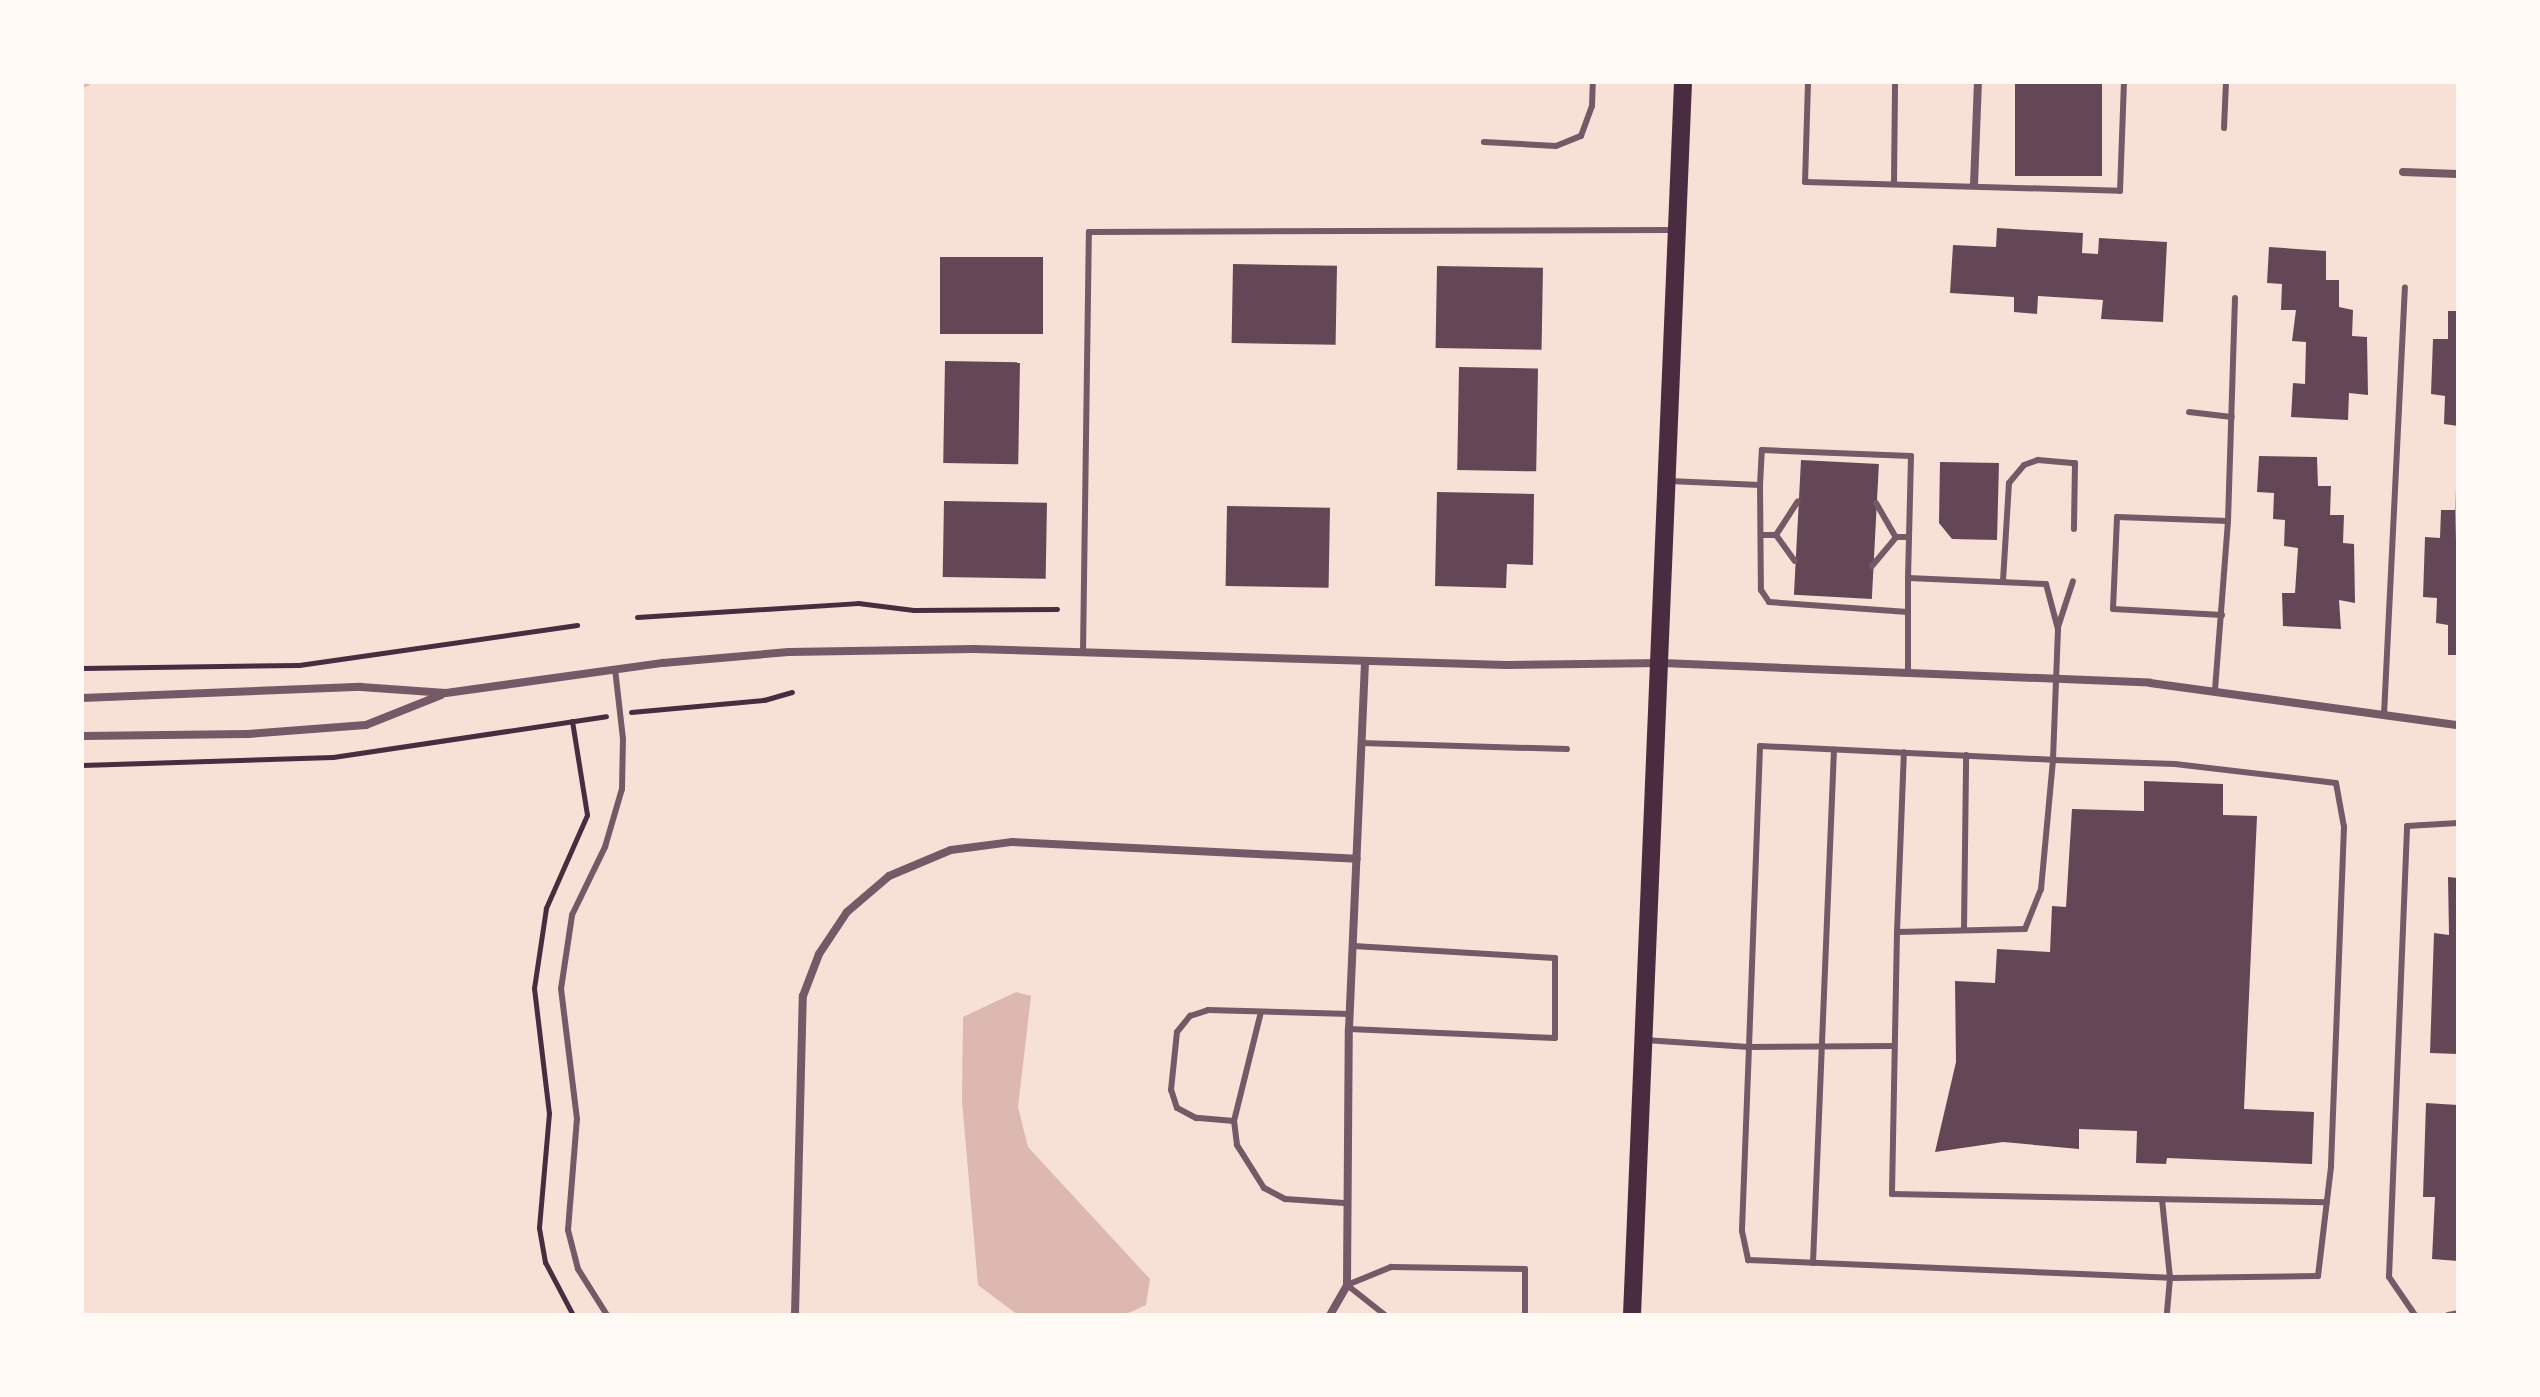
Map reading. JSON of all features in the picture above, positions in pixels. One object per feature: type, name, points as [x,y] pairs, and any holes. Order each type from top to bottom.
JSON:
[{"type":"main road","points":[[1632,1315],[1641,1040],[1662,663],[1683,82]]},
{"type":"street","points":[[1974,185],[1978,82]]},
{"type":"street","points":[[2403,172],[2458,174]]},
{"type":"street","points":[[82,698],[361,687],[446,693],[615,669],[858,650],[1365,662],[1662,663],[1908,671],[2215,690],[2458,725]]},
{"type":"street","points":[[1330,1315],[1347,1285],[1344,1203],[1349,1029],[1365,662]]},
{"type":"street","points":[[82,736],[248,734],[366,725],[446,693]]},
{"type":"street","points":[[795,1315],[803,996],[819,954],[847,912],[889,876],[951,850],[1012,842],[1357,859]]},
{"type":"lane","points":[[1484,142],[1556,146],[1581,136],[1592,106],[1593,82]]},
{"type":"lane","points":[[1808,82],[1805,182],[2120,191],[2124,82]]},
{"type":"lane","points":[[1894,184],[1895,82]]},
{"type":"lane","points":[[2224,128],[2226,82]]},
{"type":"lane","points":[[1083,653],[1089,232],[1678,230]]},
{"type":"lane","points":[[2384,715],[2405,288]]},
{"type":"lane","points":[[2215,690],[2228,521],[2235,298]]},
{"type":"lane","points":[[2189,412],[2232,417]]},
{"type":"lane","points":[[1908,612],[1769,602],[1761,590],[1762,450],[1911,456],[1908,671]]},
{"type":"lane","points":[[2003,581],[2009,483],[2024,465],[2038,460],[2075,463],[2074,529]]},
{"type":"lane","points":[[1668,481],[1760,485]]},
{"type":"lane","points":[[1776,535],[1798,501]]},
{"type":"lane","points":[[1876,503],[1896,537]]},
{"type":"lane","points":[[2222,615],[2113,609],[2117,517],[2228,521]]},
{"type":"lane","points":[[1761,535],[1776,535]]},
{"type":"lane","points":[[1776,535],[1795,561]]},
{"type":"lane","points":[[1896,537],[1909,537]]},
{"type":"lane","points":[[1872,566],[1896,537]]},
{"type":"lane","points":[[1908,578],[2046,584],[2058,629]]},
{"type":"lane","points":[[1897,932],[2025,929],[2041,889],[2053,760],[2058,629],[2073,581]]},
{"type":"lane","points":[[607,1315],[578,1269],[568,1230],[577,1119],[561,989],[572,915],[605,847],[622,789],[623,739],[615,669]]},
{"type":"lane","points":[[1361,743],[1567,749]]},
{"type":"lane","points":[[1760,746],[1966,755],[2175,764],[2336,783],[2344,827],[2327,1202],[2318,1276],[2170,1278],[1748,1260],[1742,1231],[1760,746]]},
{"type":"lane","points":[[1813,1263],[1834,749]]},
{"type":"lane","points":[[1904,752],[1892,1194],[2327,1202]]},
{"type":"lane","points":[[1964,930],[1966,755]]},
{"type":"lane","points":[[2415,1315],[2389,1277],[2407,826],[2458,823]]},
{"type":"lane","points":[[1349,1029],[1555,1038],[1555,958],[1353,946]]},
{"type":"lane","points":[[1234,1121],[1196,1118],[1177,1108],[1171,1090],[1177,1032],[1190,1016],[1208,1010],[1350,1014]]},
{"type":"lane","points":[[1261,1012],[1234,1121],[1237,1145],[1264,1188],[1285,1199],[1344,1203]]},
{"type":"lane","points":[[1641,1040],[1749,1047],[1894,1046]]},
{"type":"lane","points":[[2162,1199],[2170,1278],[2167,1315]]},
{"type":"lane","points":[[1385,1315],[1347,1285],[1391,1267],[1525,1269],[1525,1315]]},
{"type":"lane","points":[[2448,1315],[2458,1313]]},
{"type":"path","points":[[637,617],[858,603],[914,610],[1057,609]]},
{"type":"path","points":[[82,668],[299,665],[577,625]]},
{"type":"path","points":[[647,709],[764,700],[792,692]]},
{"type":"path","points":[[82,765],[333,757],[594,718]]},
{"type":"shaded area","points":[[1016,992],[1031,996],[1018,1107],[1028,1147],[1150,1279],[1146,1305],[1124,1315],[1018,1315],[978,1285],[962,1101],[963,1017]]},
{"type":"building","points":[[2015,82],[2102,82],[2102,176],[2015,176]]},
{"type":"building","points":[[1997,228],[2083,233],[2082,253],[2098,254],[2099,238],[2167,242],[2163,322],[2101,319],[2103,300],[2038,296],[2037,314],[2014,312],[2014,297],[1950,293],[1953,245],[1996,247]]},
{"type":"building","points":[[2269,247],[2326,251],[2326,280],[2339,280],[2339,307],[2353,310],[2352,336],[2367,337],[2368,395],[2349,393],[2348,420],[2291,417],[2293,383],[2305,384],[2306,342],[2292,341],[2296,310],[2281,310],[2282,284],[2267,283]]},
{"type":"building","points":[[940,257],[1043,257],[1043,334],[940,334]]},
{"type":"building","points":[[1233,264],[1337,266],[1336,345],[1232,343]]},
{"type":"building","points":[[1437,266],[1543,268],[1542,350],[1436,348]]},
{"type":"building","points":[[2448,311],[2458,311],[2458,426],[2444,424],[2445,396],[2431,394],[2433,339],[2448,339]]},
{"type":"building","points":[[945,361],[1020,362],[1018,464],[943,463]]},
{"type":"building","points":[[1459,367],[1538,368],[1536,471],[1457,470]]},
{"type":"building","points":[[2259,456],[2317,457],[2318,486],[2331,486],[2330,515],[2344,515],[2343,543],[2354,544],[2355,603],[2339,600],[2341,629],[2283,626],[2282,593],[2295,593],[2298,548],[2284,546],[2285,520],[2273,519],[2274,493],[2257,492]]},
{"type":"building","points":[[1801,460],[1879,464],[1872,599],[1794,595]]},
{"type":"building","points":[[1940,462],[1999,463],[1997,540],[1952,539],[1939,523]]},
{"type":"building","points":[[2455,486],[2458,655],[2448,655],[2448,625],[2436,623],[2437,598],[2423,597],[2425,537],[2440,538],[2441,510],[2455,510]]},
{"type":"building","points":[[1437,492],[1534,494],[1533,565],[1507,564],[1506,588],[1435,586]]},
{"type":"building","points":[[944,501],[1047,503],[1046,579],[943,577]]},
{"type":"building","points":[[1227,506],[1330,508],[1329,588],[1226,586]]},
{"type":"building","points":[[2144,781],[2223,784],[2223,815],[2257,816],[2244,1109],[2314,1112],[2312,1164],[2167,1158],[2166,1164],[2136,1163],[2137,1131],[2079,1129],[2079,1149],[2003,1142],[1935,1152],[1956,1062],[1955,981],[1995,983],[1997,949],[2050,952],[2052,906],[2066,907],[2072,809],[2144,811]]},
{"type":"building","points":[[2448,877],[2458,878],[2458,1054],[2430,1053],[2434,933],[2449,935]]},
{"type":"building","points":[[2426,1103],[2458,1105],[2458,1261],[2432,1259],[2435,1197],[2423,1197]]},
{"type":"waterway","points":[[82,84],[87,82]]}]
